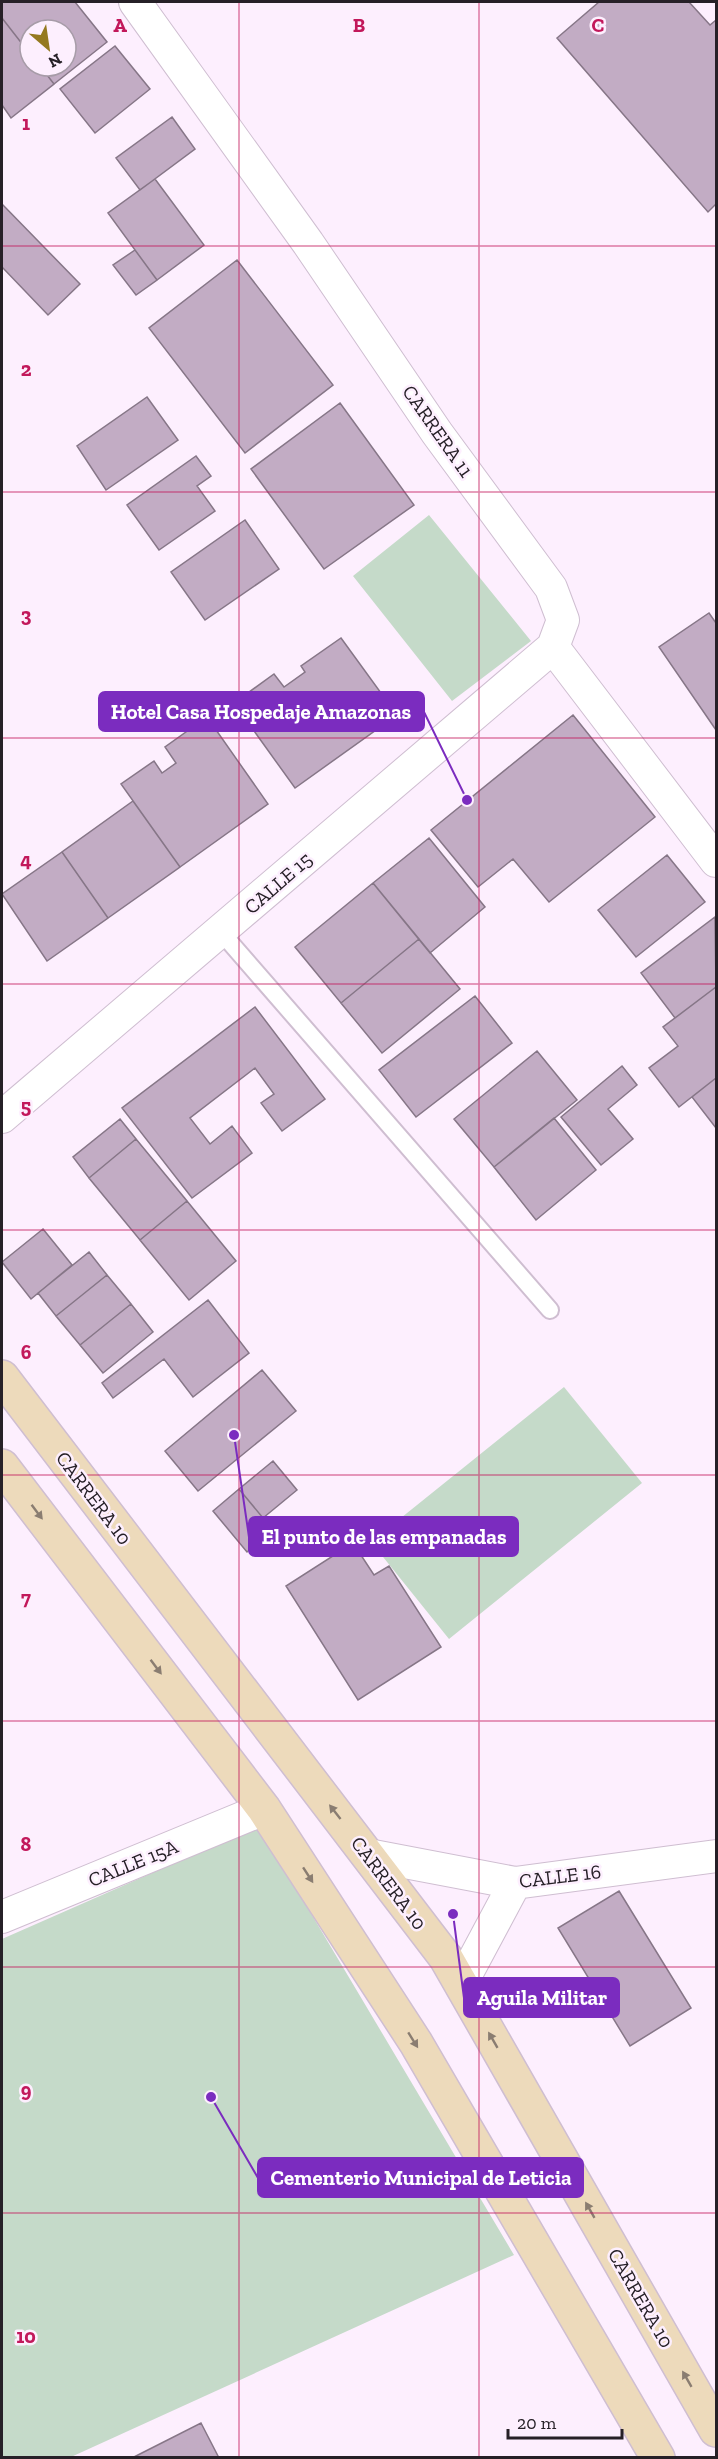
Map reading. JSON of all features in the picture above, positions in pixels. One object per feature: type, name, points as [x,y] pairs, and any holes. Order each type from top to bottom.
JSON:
[{"type":"main road","name":"CARRERA 10","points":[[2,1377],[446,1958],[717,2430]]},
{"type":"main road","points":[[2,1466],[264,1809],[416,2043],[658,2457]]},
{"type":"street","name":"CARRERA 11","points":[[135,2],[308,243],[437,433],[551,588],[563,620],[553,647]]},
{"type":"street","points":[[553,647],[717,861]]},
{"type":"street","name":"CALLE 15","points":[[2,1117],[553,647]]},
{"type":"street","name":"CALLE 15A","points":[[2,1917],[264,1809]]},
{"type":"street","name":"CALLE 16","points":[[368,1855],[515,1883],[717,1856]]},
{"type":"street","points":[[461,1984],[515,1883]]},
{"type":"lane","points":[[221,932],[550,1310]]},
{"type":"green space","points":[[429,515],[531,641],[452,701],[353,576]]},
{"type":"green space","points":[[564,1387],[642,1483],[449,1639],[371,1542]]},
{"type":"green space","points":[[259,1826],[514,2255],[71,2457],[2,2457],[2,1939]]},
{"type":"building","points":[[2,2],[75,2],[107,42],[78,65],[78,18],[18,18],[18,39],[2,18]]},
{"type":"building","points":[[599,2],[689,2],[710,25],[716,20],[716,204],[708,212],[557,38]]},
{"type":"building","points":[[2,18],[18,39],[18,78],[49,78],[54,84],[11,118],[2,105]]},
{"type":"building","points":[[115,46],[150,89],[95,133],[60,89],[74,78],[78,78],[78,75]]},
{"type":"building","points":[[49,78],[62,78],[54,84]]},
{"type":"building","points":[[172,117],[195,149],[140,190],[116,158]]},
{"type":"building","points":[[155,179],[204,245],[157,280],[108,213]]},
{"type":"building","points":[[2,204],[80,284],[48,315],[2,267]]},
{"type":"building","points":[[135,250],[157,280],[136,295],[113,265]]},
{"type":"building","points":[[237,260],[333,385],[245,453],[149,328]]},
{"type":"building","points":[[147,397],[178,440],[106,490],[77,446]]},
{"type":"building","points":[[340,403],[414,505],[324,569],[251,469]]},
{"type":"building","points":[[196,456],[211,476],[197,486],[215,511],[159,550],[127,505]]},
{"type":"building","points":[[245,520],[279,569],[205,620],[171,572]]},
{"type":"building","points":[[709,613],[716,623],[716,730],[659,647]]},
{"type":"building","points":[[341,638],[397,715],[295,788],[234,703],[274,674],[284,687],[305,672],[301,666]]},
{"type":"building","points":[[573,715],[655,817],[549,902],[513,859],[478,887],[431,830]]},
{"type":"building","points":[[207,717],[268,804],[180,867],[121,784],[154,761],[162,773],[176,763],[165,747]]},
{"type":"building","points":[[133,801],[180,867],[108,918],[62,852]]},
{"type":"building","points":[[429,838],[485,907],[430,953],[373,883]]},
{"type":"building","points":[[62,852],[108,918],[47,961],[2,894]]},
{"type":"building","points":[[667,855],[705,902],[636,957],[598,910]]},
{"type":"building","points":[[373,883],[419,939],[341,1003],[295,947]]},
{"type":"building","points":[[715,917],[716,987],[675,1018],[641,973]]},
{"type":"building","points":[[419,939],[460,989],[382,1053],[341,1003]]},
{"type":"building","points":[[716,987],[716,1078],[679,1107],[649,1068],[678,1046],[663,1027]]},
{"type":"building","points":[[475,996],[512,1043],[416,1117],[379,1070]]},
{"type":"building","points":[[255,1007],[325,1099],[282,1131],[261,1103],[274,1094],[255,1068],[190,1118],[210,1144],[232,1126],[252,1153],[192,1198],[122,1108]]},
{"type":"building","points":[[537,1051],[577,1100],[494,1167],[454,1119]]},
{"type":"building","points":[[622,1066],[637,1085],[608,1109],[633,1139],[601,1165],[561,1117]]},
{"type":"building","points":[[716,1078],[716,1128],[692,1097]]},
{"type":"building","points":[[554,1118],[596,1170],[536,1220],[494,1167]]},
{"type":"building","points":[[120,1119],[136,1139],[89,1178],[73,1157]]},
{"type":"building","points":[[136,1139],[187,1201],[140,1240],[89,1178]]},
{"type":"building","points":[[187,1201],[236,1261],[189,1300],[140,1240]]},
{"type":"building","points":[[43,1229],[72,1265],[31,1299],[2,1262]]},
{"type":"building","points":[[89,1252],[107,1275],[56,1316],[38,1293]]},
{"type":"building","points":[[107,1275],[131,1304],[80,1345],[56,1316]]},
{"type":"building","points":[[208,1300],[249,1353],[193,1397],[164,1359],[113,1398],[102,1383]]},
{"type":"building","points":[[131,1304],[153,1332],[103,1373],[80,1345]]},
{"type":"building","points":[[262,1370],[296,1411],[198,1491],[165,1451]]},
{"type":"building","points":[[273,1461],[297,1490],[263,1518],[239,1489]]},
{"type":"building","points":[[239,1489],[273,1530],[247,1552],[213,1511]]},
{"type":"building","points":[[353,1543],[374,1575],[389,1566],[441,1647],[358,1700],[286,1586]]},
{"type":"building","points":[[619,1891],[691,2008],[630,2046],[558,1928]]},
{"type":"building","points":[[201,2423],[219,2458],[132,2458]]},
{"type":"place","name":"Hotel Casa Hospedaje Amazonas","points":[[467,800]]},
{"type":"place","name":"El punto de las empanadas","points":[[234,1435]]},
{"type":"place","name":"Aguila Militar","points":[[453,1914]]},
{"type":"place","name":"Cementerio Municipal de Leticia","points":[[211,2097]]}]
